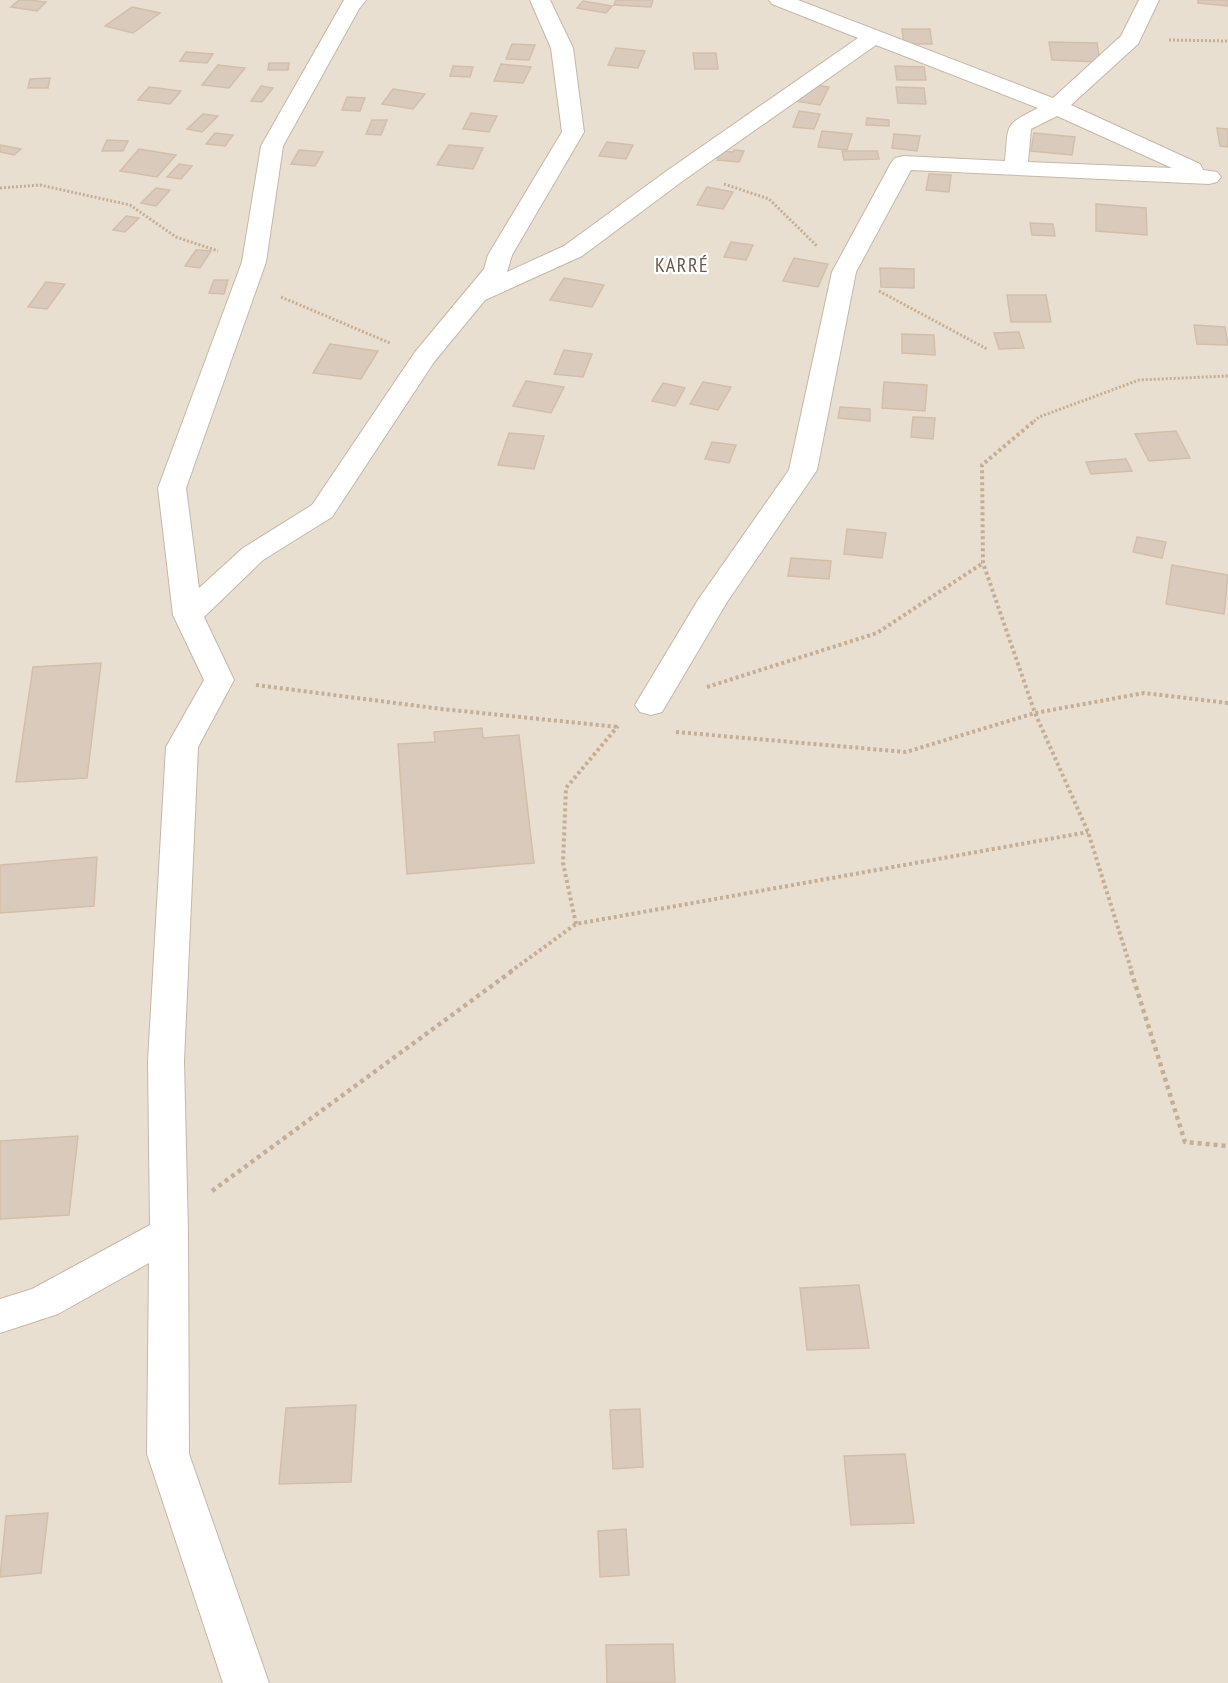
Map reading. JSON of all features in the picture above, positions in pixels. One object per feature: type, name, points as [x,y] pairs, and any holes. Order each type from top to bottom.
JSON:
[{"type":"street","points":[[246,1683],[168,1454],[169,1233],[165,1061],[182,747],[219,680],[188,615],[172,488],[254,262],[272,146],[350,6],[356,0]]},
{"type":"street","points":[[188,615],[253,554],[322,511],[424,357],[496,270],[500,255],[573,132],[562,48],[540,0]]},
{"type":"street","points":[[779,0],[1056,107],[1219,179]]},
{"type":"street","points":[[1016,167],[1020,126],[1056,107],[1130,39],[1149,0]]},
{"type":"street","points":[[478,294],[573,251],[873,36]]},
{"type":"street","points":[[651,705],[713,600],[803,470],[844,272],[903,163],[1219,179]]},
{"type":"street","points":[[0,1316],[44,1302],[169,1233]]},
{"type":"path","points":[[1130,39],[1228,41]]},
{"type":"path","points":[[1228,376],[1139,380],[1039,417],[982,465],[983,563],[1035,713],[1088,832],[1185,1142],[1228,1146]]},
{"type":"path","points":[[576,924],[563,863],[566,788],[617,726],[651,705],[878,633],[983,563]]},
{"type":"path","points":[[219,680],[442,709],[628,728]]},
{"type":"path","points":[[675,732],[906,752],[1035,713],[1144,693],[1228,703]]},
{"type":"path","points":[[169,1233],[214,1189],[576,924],[1088,832]]},
{"type":"shaded area","points":[[0,0],[1228,0],[1228,1683],[0,1683]]},
{"type":"building","points":[[19,0],[46,2],[37,11],[11,7]]},
{"type":"building","points":[[616,0],[653,0],[651,7],[614,5]]},
{"type":"building","points":[[1198,0],[1228,0],[1228,6],[1198,3]]},
{"type":"building","points":[[583,1],[612,6],[606,13],[577,8]]},
{"type":"building","points":[[132,7],[160,13],[133,33],[105,26]]},
{"type":"building","points":[[902,29],[930,29],[932,44],[904,44]]},
{"type":"building","points":[[1049,42],[1097,43],[1100,62],[1052,60]]},
{"type":"building","points":[[512,44],[535,45],[529,60],[506,59]]},
{"type":"building","points":[[616,48],[645,51],[638,68],[608,65]]},
{"type":"building","points":[[186,52],[213,54],[207,63],[180,61]]},
{"type":"building","points":[[693,53],[716,53],[718,69],[695,69]]},
{"type":"building","points":[[269,63],[289,63],[288,70],[268,70]]},
{"type":"building","points":[[501,64],[531,67],[523,83],[494,81]]},
{"type":"building","points":[[218,65],[245,68],[229,88],[202,85]]},
{"type":"building","points":[[453,66],[473,67],[470,77],[450,76]]},
{"type":"building","points":[[895,66],[924,67],[926,80],[897,80]]},
{"type":"building","points":[[50,78],[48,88],[28,88],[30,79]]},
{"type":"building","points":[[804,84],[829,87],[820,105],[795,101]]},
{"type":"building","points":[[261,86],[273,88],[262,102],[251,101]]},
{"type":"building","points":[[149,87],[181,91],[170,104],[138,100]]},
{"type":"building","points":[[896,87],[924,88],[926,104],[898,103]]},
{"type":"building","points":[[393,89],[425,94],[413,109],[382,104]]},
{"type":"building","points":[[347,97],[365,98],[360,111],[342,110]]},
{"type":"building","points":[[799,111],[820,114],[814,129],[793,127]]},
{"type":"building","points":[[471,113],[497,116],[489,132],[463,129]]},
{"type":"building","points":[[203,114],[218,116],[202,132],[187,129]]},
{"type":"building","points":[[867,118],[889,120],[889,126],[866,125]]},
{"type":"building","points":[[372,120],[387,120],[381,135],[366,134]]},
{"type":"building","points":[[1217,128],[1228,129],[1228,147],[1220,146]]},
{"type":"building","points":[[822,131],[852,134],[847,150],[818,147]]},
{"type":"building","points":[[215,133],[233,135],[225,146],[206,144]]},
{"type":"building","points":[[1034,133],[1075,137],[1072,155],[1031,151]]},
{"type":"building","points":[[894,134],[920,136],[917,151],[892,148]]},
{"type":"building","points":[[107,140],[128,141],[123,151],[102,151]]},
{"type":"building","points":[[607,142],[633,145],[626,159],[599,156]]},
{"type":"building","points":[[0,145],[21,149],[14,155],[0,152]]},
{"type":"building","points":[[449,145],[483,148],[473,169],[437,165]]},
{"type":"building","points":[[139,149],[176,155],[157,177],[120,171]]},
{"type":"building","points":[[299,150],[323,152],[315,166],[291,164]]},
{"type":"building","points":[[734,150],[744,151],[739,162],[717,160],[722,151],[733,152]]},
{"type":"building","points":[[842,151],[877,151],[879,159],[844,160]]},
{"type":"building","points":[[179,164],[192,166],[181,179],[167,177]]},
{"type":"building","points":[[929,174],[951,175],[949,192],[926,190]]},
{"type":"building","points":[[707,187],[733,192],[723,209],[697,205]]},
{"type":"building","points":[[156,188],[170,190],[156,206],[141,203]]},
{"type":"building","points":[[1096,204],[1146,208],[1147,235],[1096,231]]},
{"type":"building","points":[[126,216],[139,218],[125,232],[113,230]]},
{"type":"building","points":[[1030,223],[1053,224],[1055,236],[1032,235]]},
{"type":"building","points":[[731,242],[753,245],[746,260],[724,257]]},
{"type":"building","points":[[196,250],[211,251],[200,268],[185,266]]},
{"type":"building","points":[[794,258],[828,264],[818,287],[783,281]]},
{"type":"building","points":[[880,268],[914,269],[914,288],[881,287]]},
{"type":"building","points":[[564,278],[604,285],[592,307],[550,300]]},
{"type":"building","points":[[214,280],[228,280],[224,294],[209,293]]},
{"type":"building","points":[[46,282],[65,284],[47,309],[28,307]]},
{"type":"building","points":[[1007,295],[1046,295],[1051,322],[1011,322]]},
{"type":"building","points":[[1194,325],[1225,327],[1228,345],[1197,344]]},
{"type":"building","points":[[1019,332],[1024,348],[999,349],[994,333]]},
{"type":"building","points":[[902,334],[934,335],[935,355],[902,353]]},
{"type":"building","points":[[330,344],[378,351],[361,379],[313,373]]},
{"type":"building","points":[[564,350],[592,354],[583,377],[554,374]]},
{"type":"building","points":[[526,381],[564,387],[551,413],[513,406]]},
{"type":"building","points":[[703,382],[731,387],[718,410],[690,404]]},
{"type":"building","points":[[884,382],[927,385],[925,411],[882,408]]},
{"type":"building","points":[[663,383],[685,388],[675,406],[652,401]]},
{"type":"building","points":[[840,407],[870,409],[870,421],[838,418]]},
{"type":"building","points":[[913,417],[935,418],[933,439],[911,437]]},
{"type":"building","points":[[1176,431],[1190,458],[1149,461],[1135,434]]},
{"type":"building","points":[[509,433],[544,436],[534,469],[498,465]]},
{"type":"building","points":[[712,442],[736,445],[729,463],[705,459]]},
{"type":"building","points":[[1126,459],[1132,471],[1091,474],[1086,462]]},
{"type":"building","points":[[847,529],[886,533],[882,558],[844,554]]},
{"type":"building","points":[[1137,537],[1166,542],[1162,558],[1133,552]]},
{"type":"building","points":[[791,558],[831,561],[829,579],[788,576]]},
{"type":"building","points":[[1172,565],[1228,575],[1224,614],[1166,604]]},
{"type":"building","points":[[101,663],[87,778],[16,782],[33,667]]},
{"type":"building","points":[[482,728],[483,738],[519,735],[534,863],[407,874],[398,744],[435,742],[434,732]]},
{"type":"building","points":[[97,857],[94,906],[0,913],[0,865]]},
{"type":"building","points":[[78,1136],[69,1215],[0,1219],[0,1141]]},
{"type":"building","points":[[859,1285],[869,1348],[807,1350],[800,1288]]},
{"type":"building","points":[[356,1405],[351,1482],[279,1484],[286,1408]]},
{"type":"building","points":[[640,1409],[643,1467],[613,1469],[610,1410]]},
{"type":"building","points":[[905,1454],[914,1523],[851,1525],[844,1456]]},
{"type":"building","points":[[48,1513],[41,1573],[0,1577],[6,1516]]},
{"type":"building","points":[[626,1529],[629,1575],[600,1577],[598,1531]]},
{"type":"building","points":[[673,1644],[675,1683],[607,1683],[606,1645]]},
{"type":"district","name":"KARRÉ","points":[[682,265]]}]
